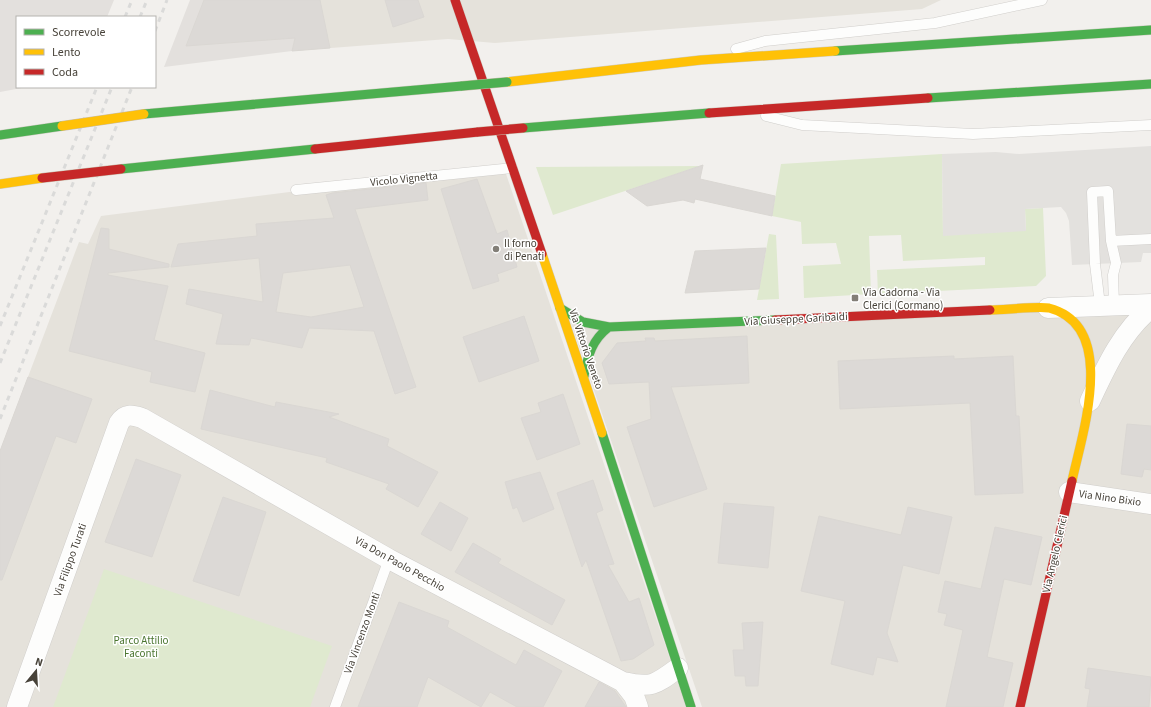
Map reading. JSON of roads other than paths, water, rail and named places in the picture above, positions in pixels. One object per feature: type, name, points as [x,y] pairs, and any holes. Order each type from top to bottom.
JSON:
[{"type":"main road","name":"Via Vittorio Veneto","points":[[455,0],[584,376],[691,707]]},
{"type":"main road","points":[[0,136],[144,114],[507,82],[701,60],[1151,30]]},
{"type":"main road","points":[[0,184],[121,169],[523,128],[745,110],[1151,84]]},
{"type":"main road","name":"Via Giuseppe Garibaldi","points":[[560,308],[581,323],[592,326],[609,327],[1048,308]]},
{"type":"main road","name":"Via Angelo Clerici","points":[[1020,707],[1090,401],[1091,366],[1086,341],[1066,316],[1048,308]]},
{"type":"main road","points":[[584,376],[591,345],[596,336],[609,327]]},
{"type":"street","name":"Via Giuseppe Garibaldi","points":[[1048,308],[1151,304]]},
{"type":"street","name":"Via Angelo Clerici","points":[[1090,401],[1100,378],[1123,340],[1134,324],[1151,308]]},
{"type":"street","name":"Via Don Paolo Pecchio","points":[[127,415],[142,418],[389,559],[623,682],[642,686],[652,685],[678,668]]},
{"type":"street","name":"Via Filippo Turati","points":[[17,707],[119,423],[122,418],[127,415]]},
{"type":"street","name":"Via Nino Bixio","points":[[1069,492],[1151,504]]},
{"type":"street","points":[[623,682],[634,696],[638,707]]},
{"type":"lane","points":[[701,60],[765,41],[935,23],[1042,0]]},
{"type":"lane","points":[[745,110],[802,125],[973,134],[1151,125]]},
{"type":"lane","name":"Vicolo Vignetta","points":[[296,190],[512,168]]},
{"type":"lane","points":[[1108,191],[1111,241],[1116,263],[1107,305],[1095,264],[1092,192],[1108,191]]},
{"type":"lane","points":[[1111,241],[1151,238]]},
{"type":"lane","name":"Via Vincenzo Monti","points":[[335,707],[389,559]]},
{"type":"railway","points":[[125,16],[132,0]]},
{"type":"railway","points":[[140,16],[147,0]]},
{"type":"railway","points":[[156,28],[167,0]]},
{"type":"railway","points":[[0,326],[97,88]]},
{"type":"railway","points":[[0,363],[112,88]]},
{"type":"railway","points":[[0,419],[132,88]]},
{"type":"place","name":"Il forno di Penati","points":[[496,249]]},
{"type":"place","name":"Via Cadorna - Via Clerici (Cormano)","points":[[855,298]]},
{"type":"park label","name":"Parco Attilio Faconti","points":[[141,646]]}]
